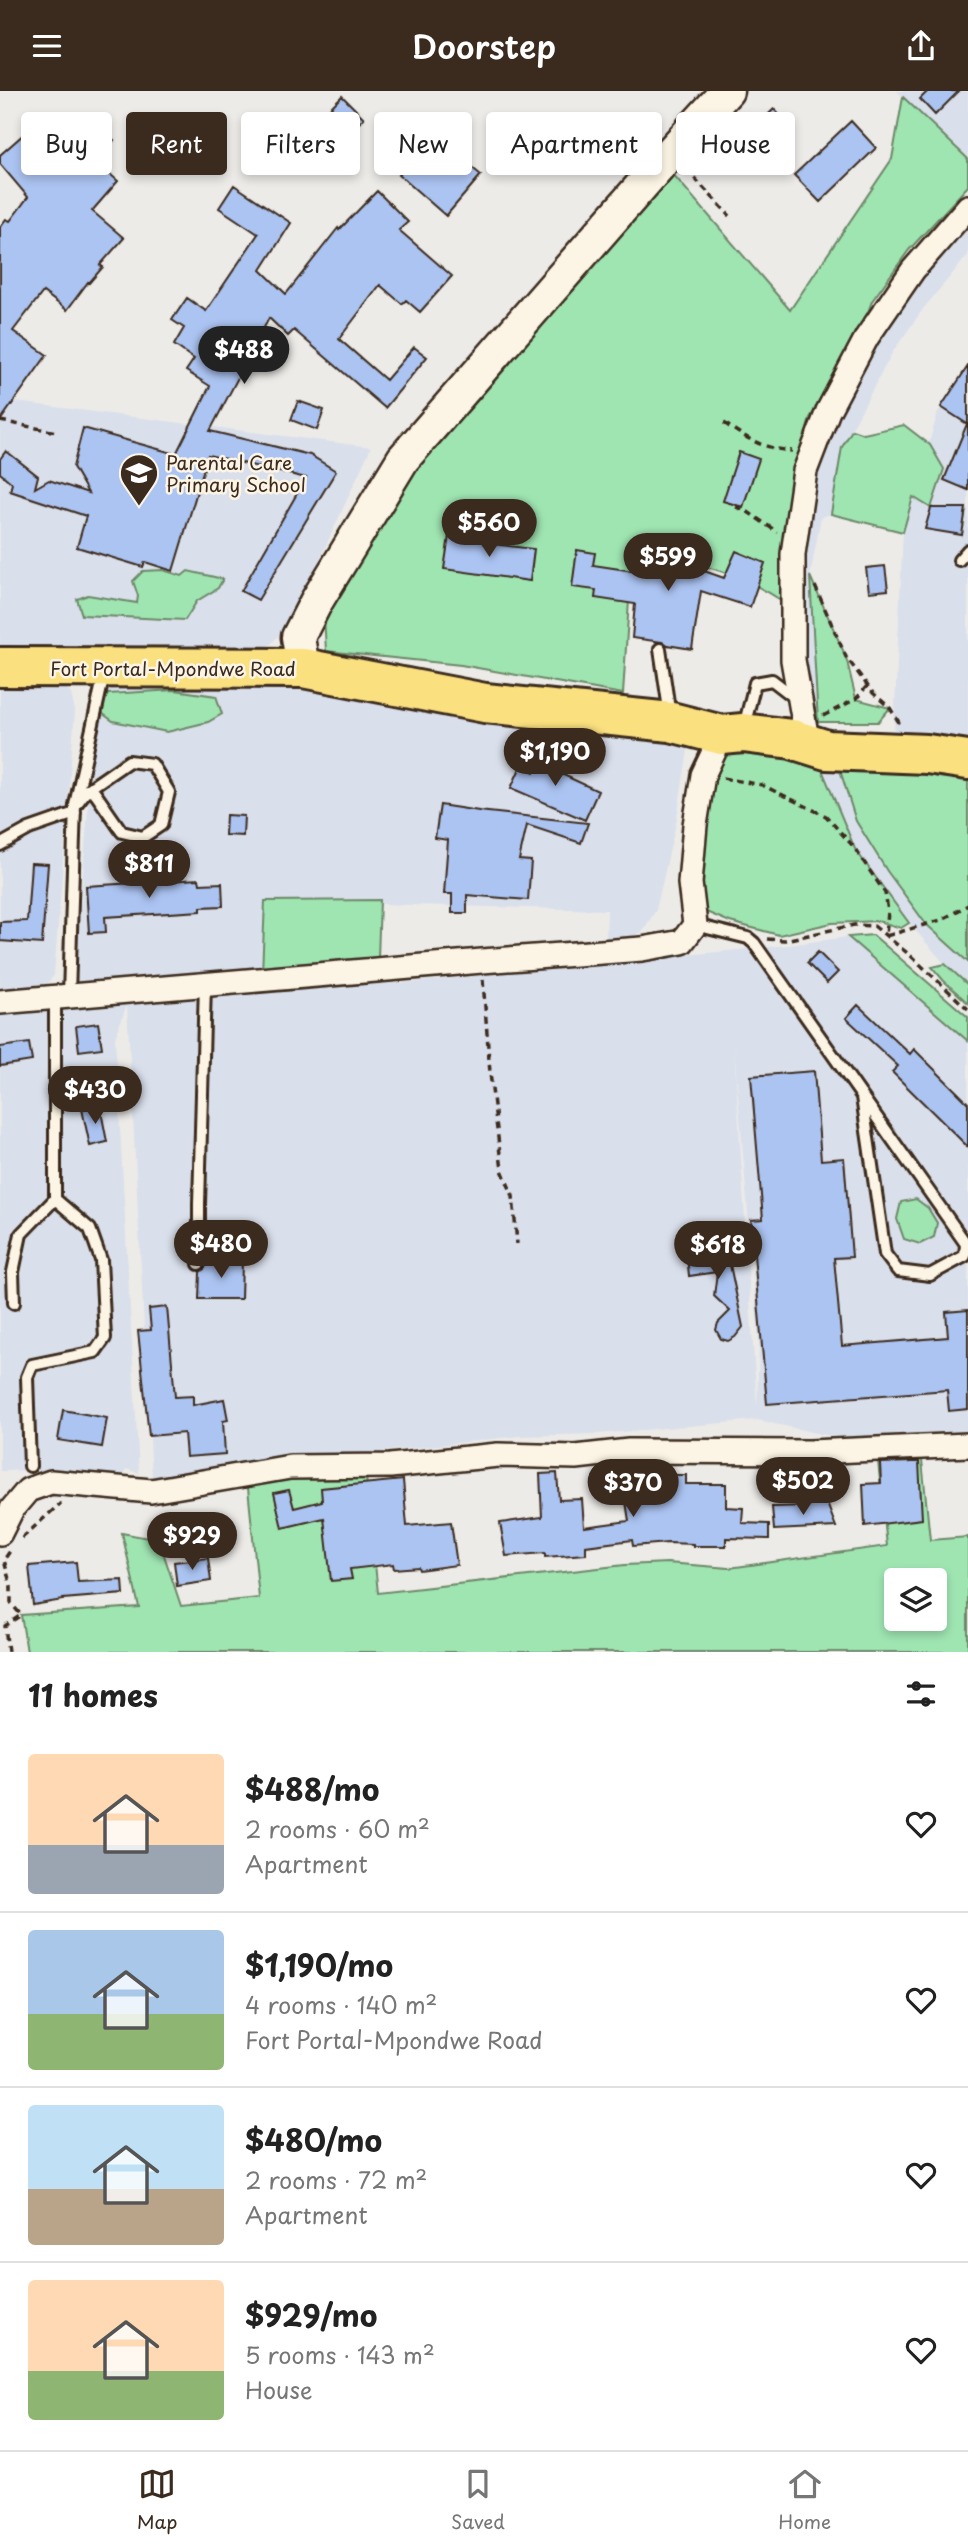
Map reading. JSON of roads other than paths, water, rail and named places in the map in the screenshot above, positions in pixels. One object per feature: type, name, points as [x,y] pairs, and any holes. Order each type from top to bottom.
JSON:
[{"type":"highway","name":"Fort Portal-Mpondwe Road","points":[[0,667],[303,668],[485,703],[671,722],[732,734],[968,759]]},
{"type":"street","points":[[303,668],[298,637],[316,602],[403,459],[727,91]]},
{"type":"street","points":[[810,741],[793,660],[793,554],[805,471],[828,411],[867,337],[913,270],[968,207]]},
{"type":"street","points":[[0,1002],[659,947],[682,941],[695,925],[691,872],[703,775],[732,734]]},
{"type":"street","points":[[0,1532],[12,1509],[27,1490],[51,1482],[151,1491],[290,1467],[390,1466],[498,1455],[576,1457],[629,1451],[810,1452],[968,1445]]},
{"type":"lane","points":[[959,560],[968,550]]},
{"type":"lane","points":[[660,649],[671,722]]},
{"type":"lane","points":[[14,1303],[13,1272],[21,1234],[55,1199],[62,996],[75,809],[105,668]]},
{"type":"lane","points":[[732,734],[755,683],[772,680],[800,702]]},
{"type":"lane","points":[[0,845],[75,809],[87,790],[129,761],[152,764],[169,792],[162,825],[143,837],[122,832],[95,793],[87,790]]},
{"type":"lane","points":[[695,925],[748,938],[754,943],[967,1244],[965,1256],[929,1275],[898,1271],[885,1254],[862,1097]]},
{"type":"lane","points":[[199,1264],[198,1204],[205,984]]},
{"type":"lane","points":[[30,1466],[27,1377],[32,1365],[94,1352],[105,1338],[101,1260],[90,1229],[55,1199]]},
{"type":"place","name":"Parental Care Primary School","points":[[139,507]]}]
